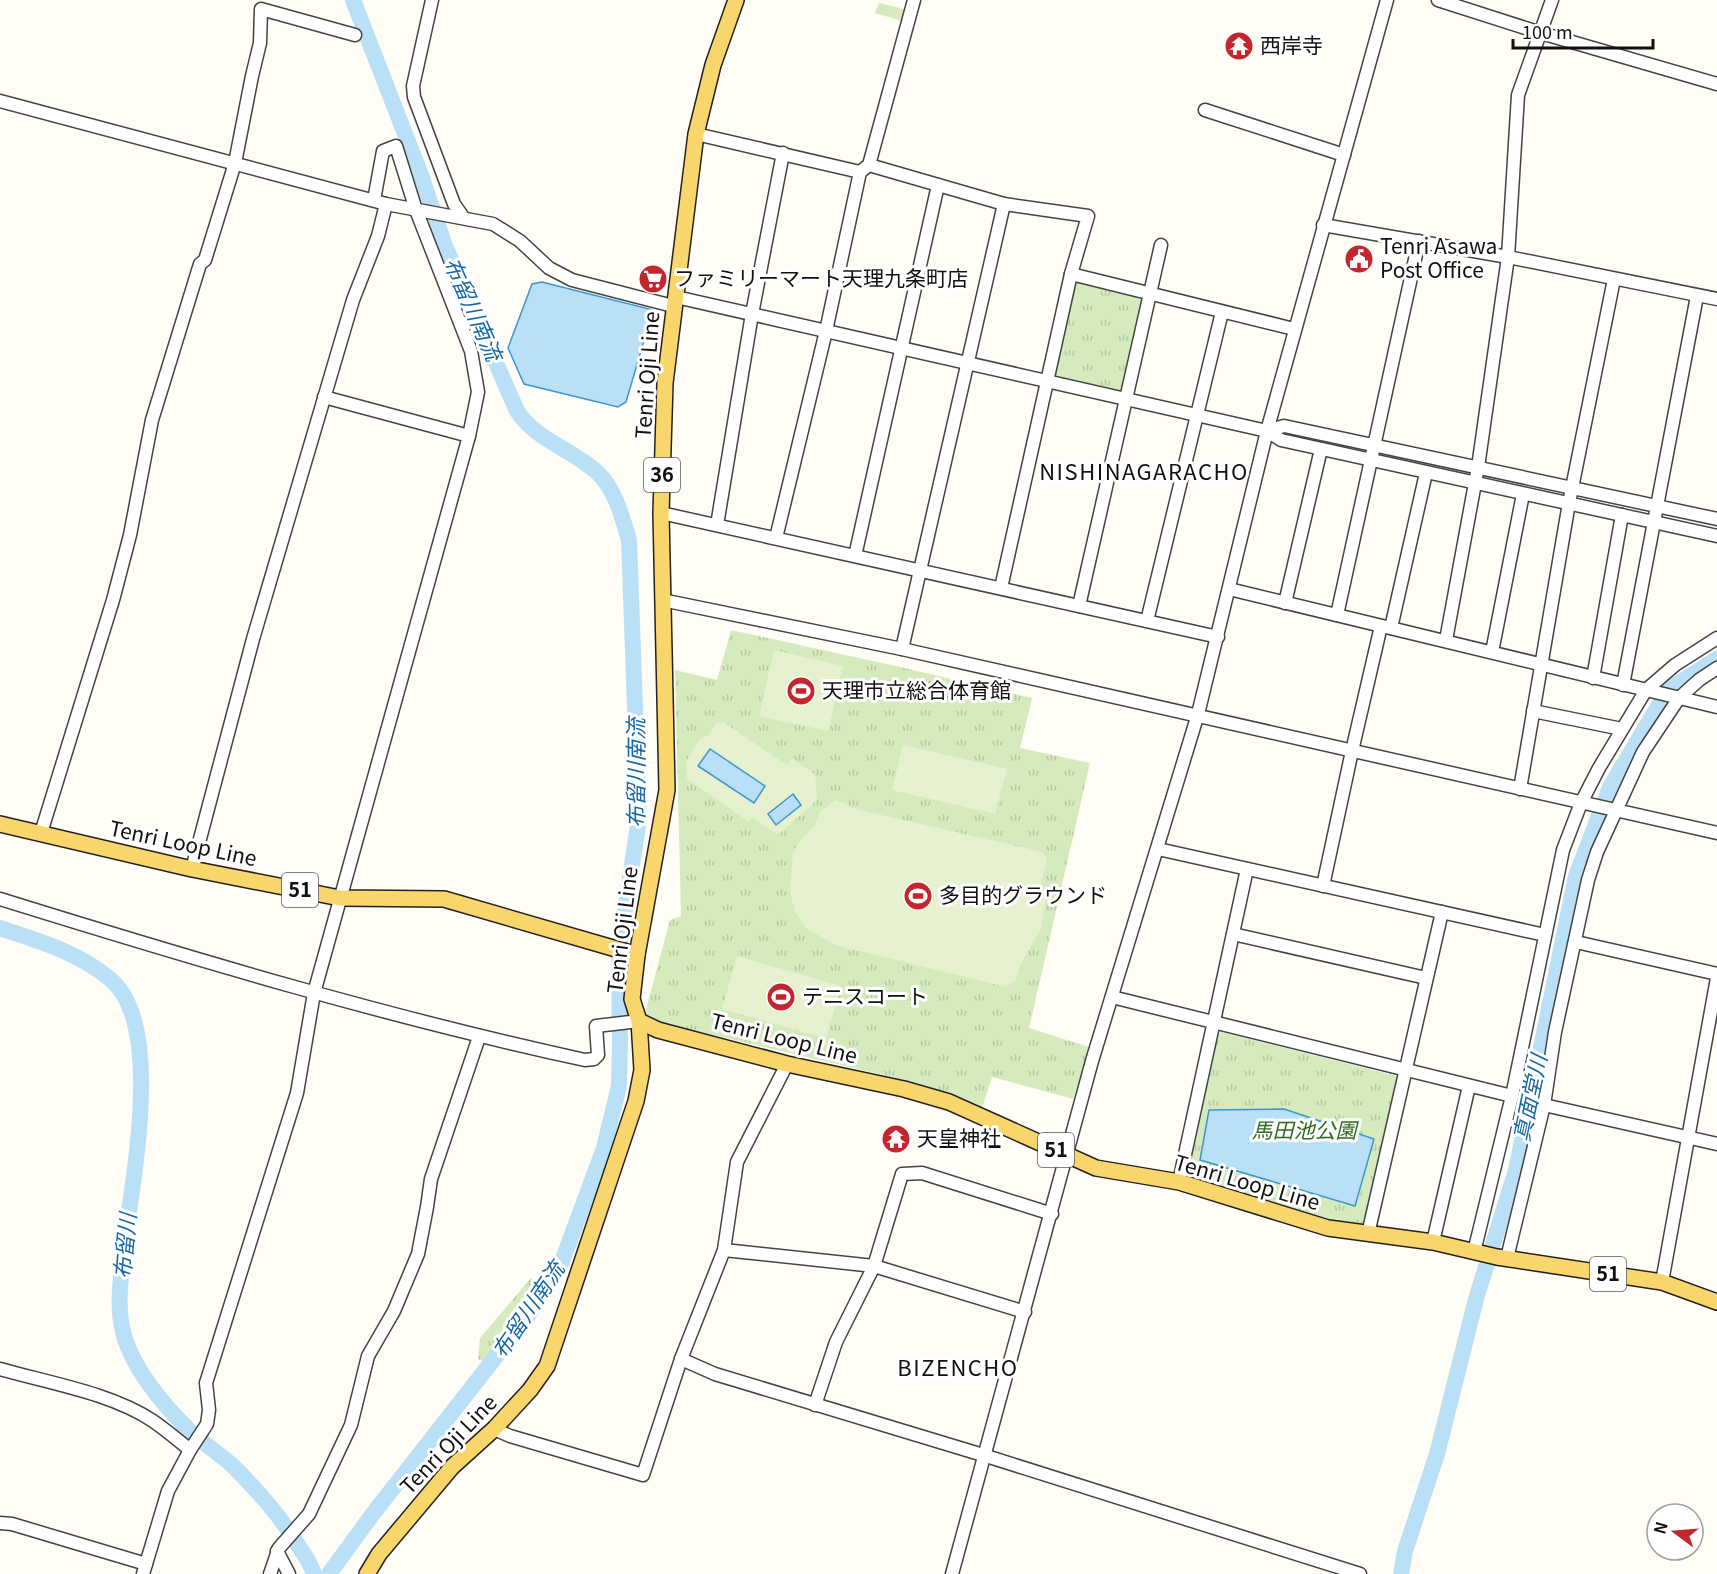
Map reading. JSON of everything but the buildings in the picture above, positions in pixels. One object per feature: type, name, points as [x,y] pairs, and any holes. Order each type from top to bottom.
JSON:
[{"type":"main road","name":"Tenri Oji Line","points":[[367,1574],[379,1554],[452,1467],[494,1429],[530,1390],[547,1366],[636,1101],[642,1070],[632,999],[634,955],[667,790],[662,600],[665,383],[696,134],[713,65],[736,0]]},
{"type":"main road","name":"Tenri Loop Line","points":[[0,824],[192,869],[340,898],[444,899],[634,955]]},
{"type":"main road","name":"Tenri Loop Line","points":[[635,1021],[658,1030],[787,1064],[904,1089],[949,1102],[1096,1168],[1179,1182],[1328,1228],[1433,1242],[1502,1257],[1662,1282],[1717,1302]]},
{"type":"street","points":[[432,0],[413,86],[414,97],[460,217]]},
{"type":"street","points":[[776,538],[864,169],[914,0]]},
{"type":"street","points":[[952,1574],[1066,1156],[1198,714],[1294,329],[1387,0]]},
{"type":"street","points":[[1438,0],[1541,33],[1717,84]]},
{"type":"street","points":[[1446,640],[1478,467],[1508,257],[1518,95],[1552,0]]},
{"type":"street","points":[[41,833],[113,600],[130,535],[152,420],[200,264],[205,260],[235,163],[260,43],[261,9],[355,35]]},
{"type":"street","points":[[0,101],[380,202],[493,224],[520,241],[549,268],[572,280],[674,302],[752,314],[1267,431],[1281,440],[1372,461],[1717,536]]},
{"type":"street","points":[[1205,110],[1346,148]]},
{"type":"street","points":[[696,134],[938,185],[1004,204],[1088,216],[1071,274],[1001,588]]},
{"type":"street","points":[[0,1523],[12,1524],[145,1569],[168,1491],[191,1447],[207,1424],[210,1410],[206,1383],[297,1093],[314,993],[469,436],[478,393],[471,351],[396,146],[383,151],[378,236],[353,300],[324,397],[253,639],[192,869]]},
{"type":"street","points":[[717,525],[752,314],[783,153]]},
{"type":"street","points":[[855,556],[938,185]]},
{"type":"street","points":[[902,649],[1004,204]]},
{"type":"street","points":[[1323,225],[1508,257],[1717,299]]},
{"type":"street","points":[[1337,615],[1419,242]]},
{"type":"street","points":[[1079,606],[1161,245]]},
{"type":"street","points":[[1071,274],[1294,329]]},
{"type":"street","points":[[1520,789],[1569,503],[1614,279]]},
{"type":"street","points":[[1623,686],[1697,296]]},
{"type":"street","points":[[1147,621],[1222,312]]},
{"type":"street","points":[[324,397],[469,436]]},
{"type":"street","points":[[1267,431],[1284,426],[1717,519]]},
{"type":"street","points":[[1285,603],[1321,449]]},
{"type":"street","points":[[1323,886],[1352,752],[1426,473]]},
{"type":"street","points":[[1492,652],[1523,494]]},
{"type":"street","points":[[662,513],[1218,637]]},
{"type":"street","points":[[1593,678],[1622,515]]},
{"type":"street","points":[[1229,589],[1717,707]]},
{"type":"street","points":[[662,600],[902,649],[1198,714],[1352,752],[1717,833]]},
{"type":"street","points":[[1477,1252],[1563,850],[1622,729],[1649,691],[1675,665],[1717,638]]},
{"type":"street","points":[[1502,1257],[1544,1105],[1555,1032],[1588,880],[1598,852],[1614,810],[1643,752],[1677,698],[1717,668]]},
{"type":"street","points":[[1533,711],[1622,729]]},
{"type":"street","points":[[1158,849],[1545,935]]},
{"type":"street","points":[[1179,1182],[1247,869]]},
{"type":"street","points":[[0,899],[314,993],[479,1037],[590,1060],[598,1055],[596,1026],[635,1021]]},
{"type":"street","points":[[1368,1234],[1442,912]]},
{"type":"street","points":[[1233,934],[1426,978]]},
{"type":"street","points":[[1576,942],[1717,976],[1690,1137],[1662,1282]]},
{"type":"street","points":[[1112,997],[1512,1096]]},
{"type":"street","points":[[270,1574],[278,1549],[309,1514],[351,1425],[368,1356],[394,1311],[418,1254],[430,1179],[479,1037]]},
{"type":"street","points":[[494,1429],[510,1436],[643,1475],[681,1359],[724,1250],[737,1162],[787,1064]]},
{"type":"street","points":[[1433,1242],[1469,1086]]},
{"type":"street","points":[[1544,1105],[1717,1144]]},
{"type":"street","points":[[815,1405],[836,1342],[874,1266],[902,1174],[922,1173],[1052,1214]]},
{"type":"street","points":[[724,1250],[874,1266],[1025,1312]]},
{"type":"street","points":[[681,1359],[715,1374],[983,1455],[1360,1574]]},
{"type":"street","points":[[0,1369],[96,1396],[128,1408],[152,1420],[191,1447]]},
{"type":"street","points":[[278,1549],[290,1574]]},
{"type":"green space","points":[[879,3],[908,10],[905,22],[875,13]]},
{"type":"green space","points":[[1076,280],[1140,294],[1147,300],[1129,382],[1118,392],[1049,377],[1071,281]]},
{"type":"green space","points":[[731,630],[1032,698],[1020,748],[1090,763],[1029,1028],[1089,1047],[1073,1099],[992,1077],[982,1108],[917,1083],[653,1021],[645,1013],[670,920],[681,916],[675,670],[717,680]]},
{"type":"green space","name":"天理市立総合体育館","points":[[774,650],[843,666],[828,731],[759,716]]},
{"type":"green space","points":[[723,722],[787,765],[792,759],[815,774],[817,800],[778,835],[752,817],[748,821],[687,779],[686,762],[700,739],[709,735],[716,724]]},
{"type":"green space","points":[[903,745],[1007,769],[995,814],[892,790]]},
{"type":"green space","name":"多目的グラウンド","points":[[835,800],[851,808],[1043,852],[1047,861],[1041,883],[1046,900],[1041,929],[1023,960],[1015,981],[1006,987],[835,945],[806,928],[795,912],[790,891],[793,853],[799,842],[815,825],[821,811]]},
{"type":"green space","name":"テニスコート","points":[[737,956],[841,986],[826,1038],[722,1009]]},
{"type":"green space","name":"馬田池公園","points":[[1221,1032],[1399,1078],[1366,1221],[1363,1221],[1361,1227],[1188,1175],[1185,1170],[1214,1038]]},
{"type":"green space","points":[[531,1278],[544,1285],[489,1364],[478,1359],[480,1338]]},
{"type":"water","points":[[542,282],[653,310],[626,402],[618,407],[524,384],[508,348],[532,284]]},
{"type":"water","points":[[710,749],[765,786],[754,803],[698,766]]},
{"type":"water","points":[[793,794],[801,805],[776,825],[768,814]]},
{"type":"water","points":[[1284,1109],[1374,1139],[1355,1206],[1200,1160],[1209,1110]]},
{"type":"waterway","name":"布留川南流","points":[[329,1574],[372,1515],[530,1313],[560,1267],[604,1148],[619,1086],[619,950],[639,819],[629,540],[621,513],[614,496],[598,473],[534,430],[517,411],[445,246],[421,175],[353,0]]},
{"type":"waterway","name":"真面堂川","points":[[1401,1574],[1405,1551],[1437,1454],[1476,1299],[1516,1170],[1576,876],[1610,787],[1668,690],[1717,659]]},
{"type":"waterway","name":"布留川","points":[[0,928],[58,948],[85,961],[110,979],[126,1000],[136,1028],[141,1099],[120,1293],[120,1316],[126,1341],[140,1370],[159,1397],[191,1432],[233,1466],[266,1501],[302,1551],[314,1574]]},
{"type":"place","name":"西岸寺","points":[[1239,46]]},
{"type":"place","name":"Tenri Asawa Post Office","points":[[1359,259]]},
{"type":"place","name":"ファミリーマート天理九条町店","points":[[653,279]]},
{"type":"place","name":"天理市立総合体育館","points":[[801,691]]},
{"type":"place","name":"多目的グラウンド","points":[[918,896]]},
{"type":"place","name":"テニスコート","points":[[781,997]]},
{"type":"place","name":"天皇神社","points":[[896,1139]]},
{"type":"district","name":"NISHINAGARACHO","points":[[1144,472]]},
{"type":"district","name":"BIZENCHO","points":[[958,1368]]}]
